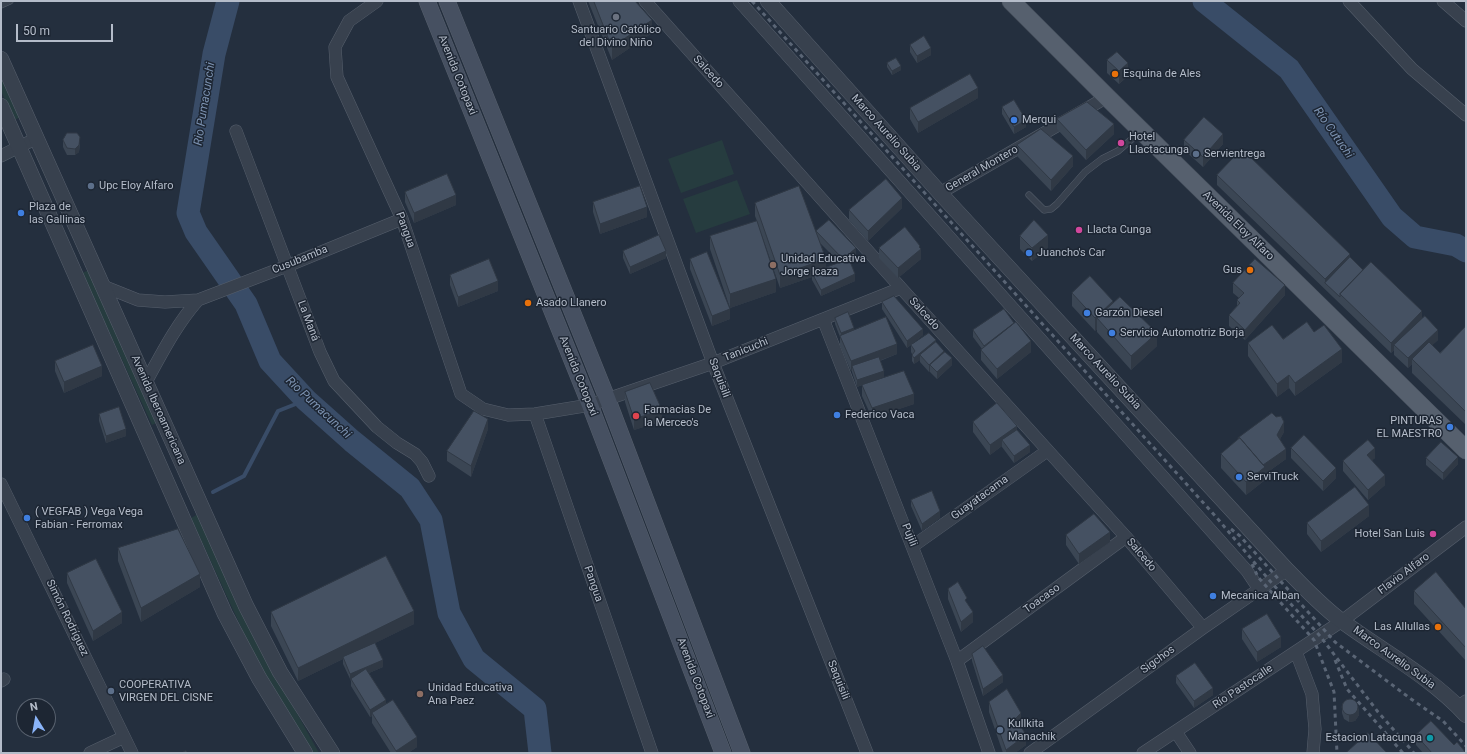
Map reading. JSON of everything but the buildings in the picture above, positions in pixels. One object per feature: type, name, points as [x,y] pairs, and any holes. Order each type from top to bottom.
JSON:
[{"type":"main road","name":"Avenida Cotopaxi","points":[[428,1],[590,405],[723,753]]},
{"type":"main road","name":"Avenida Cotopaxi","points":[[447,1],[607,398],[742,753]]},
{"type":"main road","name":"Avenida Eloy Alfaro","points":[[1011,1],[1107,98],[1466,450]]},
{"type":"main road","points":[[508,202],[525,194]]},
{"type":"street","name":"Saquisili","points":[[579,1],[713,363],[867,753]]},
{"type":"street","name":"Salcedo","points":[[645,1],[1047,451],[1126,537],[1203,628]]},
{"type":"street","name":"Marco Aurelio Subia","points":[[739,1],[1248,571],[1259,589]]},
{"type":"street","name":"Marco Aurelio Subia","points":[[768,1],[940,193],[1320,604],[1463,708]]},
{"type":"street","points":[[1349,1],[1412,69],[1466,115]]},
{"type":"street","points":[[1443,1],[1466,21]]},
{"type":"street","name":"Pangua","points":[[372,3],[349,21],[335,48],[337,77],[402,219],[461,394],[483,409],[508,415],[535,414],[590,405]]},
{"type":"street","name":"Avenida Iberoamericana","points":[[1,59],[246,606],[280,672],[332,753]]},
{"type":"street","name":"General Montero","points":[[940,193],[1107,98]]},
{"type":"street","name":"Avenida Iberoamericana","points":[[1,106],[225,614],[259,678],[305,753]]},
{"type":"street","name":"La Maná","points":[[236,131],[282,268],[334,382],[377,427],[397,443],[415,454],[422,462],[429,476]]},
{"type":"street","points":[[1,156],[36,138]]},
{"type":"street","name":"Cusubamba","points":[[102,286],[138,300],[165,302],[203,298],[282,268],[402,219]]},
{"type":"street","points":[[71,266],[90,258]]},
{"type":"street","name":"Tanicuchi","points":[[590,405],[713,363],[901,288]]},
{"type":"street","name":"Cusubamba","points":[[146,382],[174,330],[183,317],[203,298]]},
{"type":"street","name":"Pujili","points":[[823,320],[913,546],[957,661],[989,753]]},
{"type":"street","name":"Pangua","points":[[535,414],[652,753]]},
{"type":"street","name":"Guayatacama","points":[[913,546],[1047,451]]},
{"type":"street","name":"Simón Rodríguez","points":[[1,484],[132,753]]},
{"type":"street","points":[[174,496],[192,487]]},
{"type":"street","name":"Flavio Alfaro","points":[[1342,621],[1466,527]]},
{"type":"street","name":"Toacaso","points":[[957,661],[1126,537]]},
{"type":"street","name":"Sigchos","points":[[1030,753],[1203,628],[1287,570]]},
{"type":"street","name":"Río Pastocalle","points":[[1143,753],[1342,621]]},
{"type":"street","points":[[1296,652],[1312,694],[1315,729],[1313,753]]},
{"type":"street","points":[[1176,732],[1190,753]]},
{"type":"street","points":[[90,753],[124,737]]},
{"type":"lane","points":[[1,5],[10,1]]},
{"type":"lane","points":[[1029,195],[1044,210],[1051,209],[1086,172],[1102,159],[1118,151],[1141,131]]},
{"type":"green space","points":[[1,72],[21,117],[14,120],[1,91]]},
{"type":"green space","points":[[722,140],[734,174],[681,193],[668,159]]},
{"type":"green space","points":[[737,180],[750,214],[696,233],[683,199]]},
{"type":"green space","points":[[89,270],[158,422],[152,425],[82,273]]},
{"type":"green space","points":[[198,514],[259,645],[319,753],[311,753],[251,649],[191,518]]},
{"type":"waterway","name":"Rio Pumacunchi","points":[[228,1],[214,54],[188,213],[196,232],[246,304],[270,361],[306,400],[352,441],[410,488],[431,520],[449,613],[474,659],[535,709],[540,753]]},
{"type":"waterway","name":"Río Cutuchi","points":[[1204,1],[1289,69],[1392,217],[1415,237],[1456,245],[1466,251]]},
{"type":"waterway","points":[[213,492],[244,476],[278,411],[306,400]]},
{"type":"railway","points":[[752,1],[1217,518],[1270,581],[1320,636],[1378,712],[1414,753]]},
{"type":"railway","points":[[1231,529],[1240,536],[1335,642],[1443,721],[1466,746]]},
{"type":"railway","points":[[1252,564],[1258,577],[1314,640],[1334,692],[1337,753]]},
{"type":"railway","points":[[1335,660],[1347,689],[1403,753]]},
{"type":"place","name":"Santuario Católico del Divino Niño","points":[[616,17]]},
{"type":"place","name":"Esquina de Ales","points":[[1115,74]]},
{"type":"place","name":"Merqui","points":[[1014,120]]},
{"type":"place","name":"Hotel Llactacunga","points":[[1121,143]]},
{"type":"place","name":"Servientrega","points":[[1196,154]]},
{"type":"place","name":"Upc Eloy Alfaro","points":[[91,186]]},
{"type":"place","name":"Plaza de las Gallinas","points":[[21,213]]},
{"type":"place","name":"Llacta Cunga","points":[[1079,230]]},
{"type":"place","name":"Juancho's Car","points":[[1029,253]]},
{"type":"place","name":"Unidad Educativa Jorge Icaza","points":[[773,265]]},
{"type":"place","name":"Gus","points":[[1250,270]]},
{"type":"place","name":"Asado Llanero","points":[[528,303]]},
{"type":"place","name":"Garzón Diesel","points":[[1087,313]]},
{"type":"place","name":"Servicio Automotriz Borja","points":[[1112,333]]},
{"type":"place","name":"Federico Vaca","points":[[837,415]]},
{"type":"place","name":"Farmacias De la Merceo's","points":[[636,416]]},
{"type":"place","name":"PINTURAS EL MAESTRO","points":[[1450,427]]},
{"type":"place","name":"ServiTruck","points":[[1239,477]]},
{"type":"place","name":"( VEGFAB ) Vega Vega Fabian - Ferromax","points":[[27,518]]},
{"type":"place","name":"Hotel San Luis","points":[[1433,534]]},
{"type":"place","name":"Mecanica Alban","points":[[1213,596]]},
{"type":"place","name":"Las Allullas","points":[[1438,627]]},
{"type":"place","name":"COOPERATIVA VIRGEN DEL CISNE","points":[[111,691]]},
{"type":"place","name":"Unidad Educativa Ana Paez","points":[[420,694]]},
{"type":"place","name":"Kullkita Manachik","points":[[1000,730]]},
{"type":"place","name":"Estacion Latacunga","points":[[1430,738]]}]
